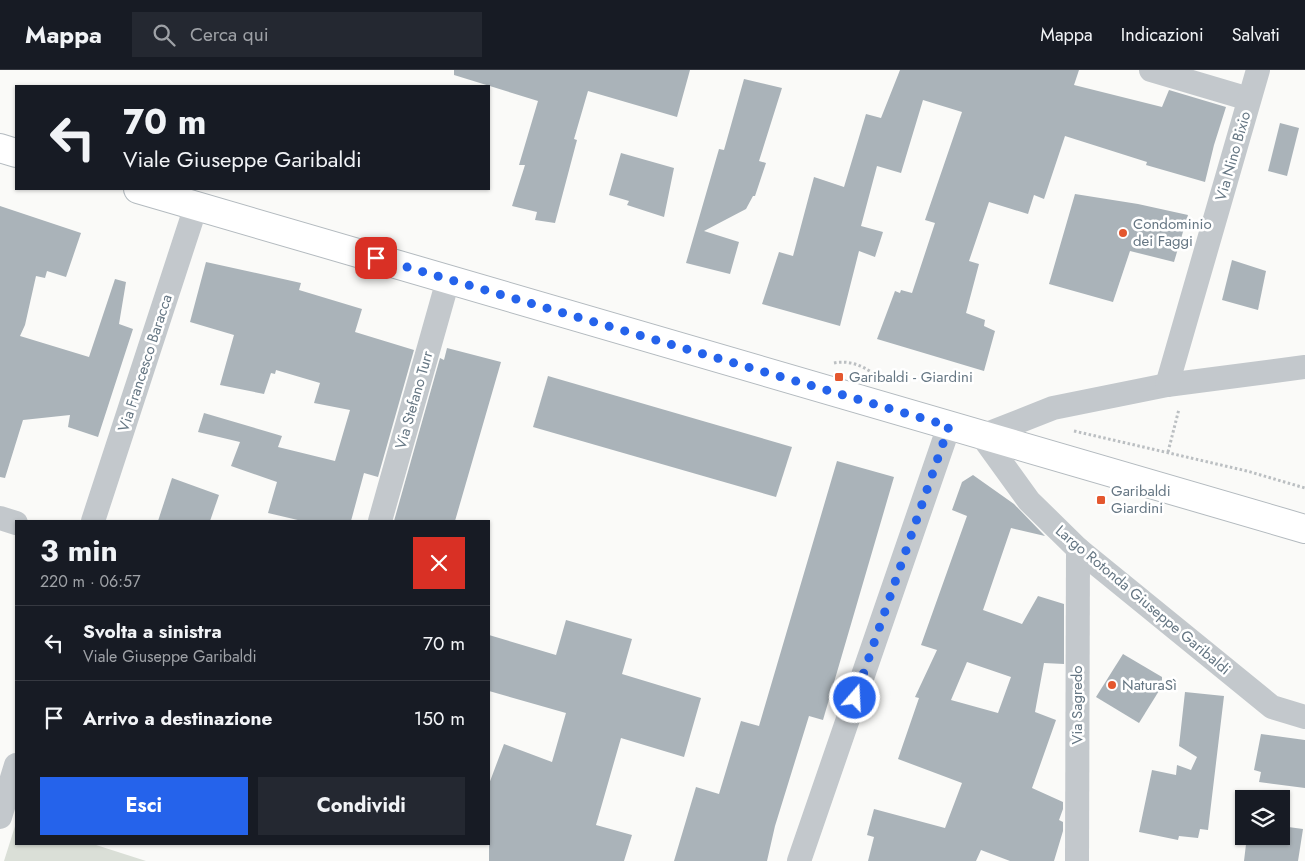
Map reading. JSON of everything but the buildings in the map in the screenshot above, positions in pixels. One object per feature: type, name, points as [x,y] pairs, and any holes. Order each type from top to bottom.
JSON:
[{"type":"street","points":[[1151,70],[1249,100]]},
{"type":"street","name":"Via Nino Bixio","points":[[1167,385],[1258,70]]},
{"type":"street","points":[[0,148],[15,153]]},
{"type":"street","points":[[141,190],[1305,529]]},
{"type":"street","name":"Via Francesco Baracca","points":[[93,520],[196,206]]},
{"type":"street","name":"Via Stefano Turr","points":[[380,520],[448,280]]},
{"type":"street","points":[[982,436],[1053,408],[1167,385],[1305,366]]},
{"type":"street","points":[[799,861],[949,426]]},
{"type":"street","name":"Largo Rotonda Giuseppe Garibaldi","points":[[982,436],[1029,500],[1078,549],[1272,707],[1305,718]]},
{"type":"street","points":[[0,518],[15,523]]},
{"type":"street","name":"Via Sagredo","points":[[1077,861],[1078,549]]},
{"type":"street","points":[[0,817],[15,768]]},
{"type":"path","points":[[1068,429],[1248,471],[1305,488]]},
{"type":"shaded area","points":[[15,826],[15,845],[96,845],[146,861],[4,861]]},
{"type":"place","name":"Condominio dei Faggi","points":[[1123,233]]},
{"type":"place","name":"Garibaldi - Giardini","points":[[839,377]]},
{"type":"place","name":"Garibaldi Giardini","points":[[1101,500]]},
{"type":"place","name":"NaturaSì","points":[[1112,685]]},
{"type":"route","points":[[376,258],[949,426],[855,698]]}]
